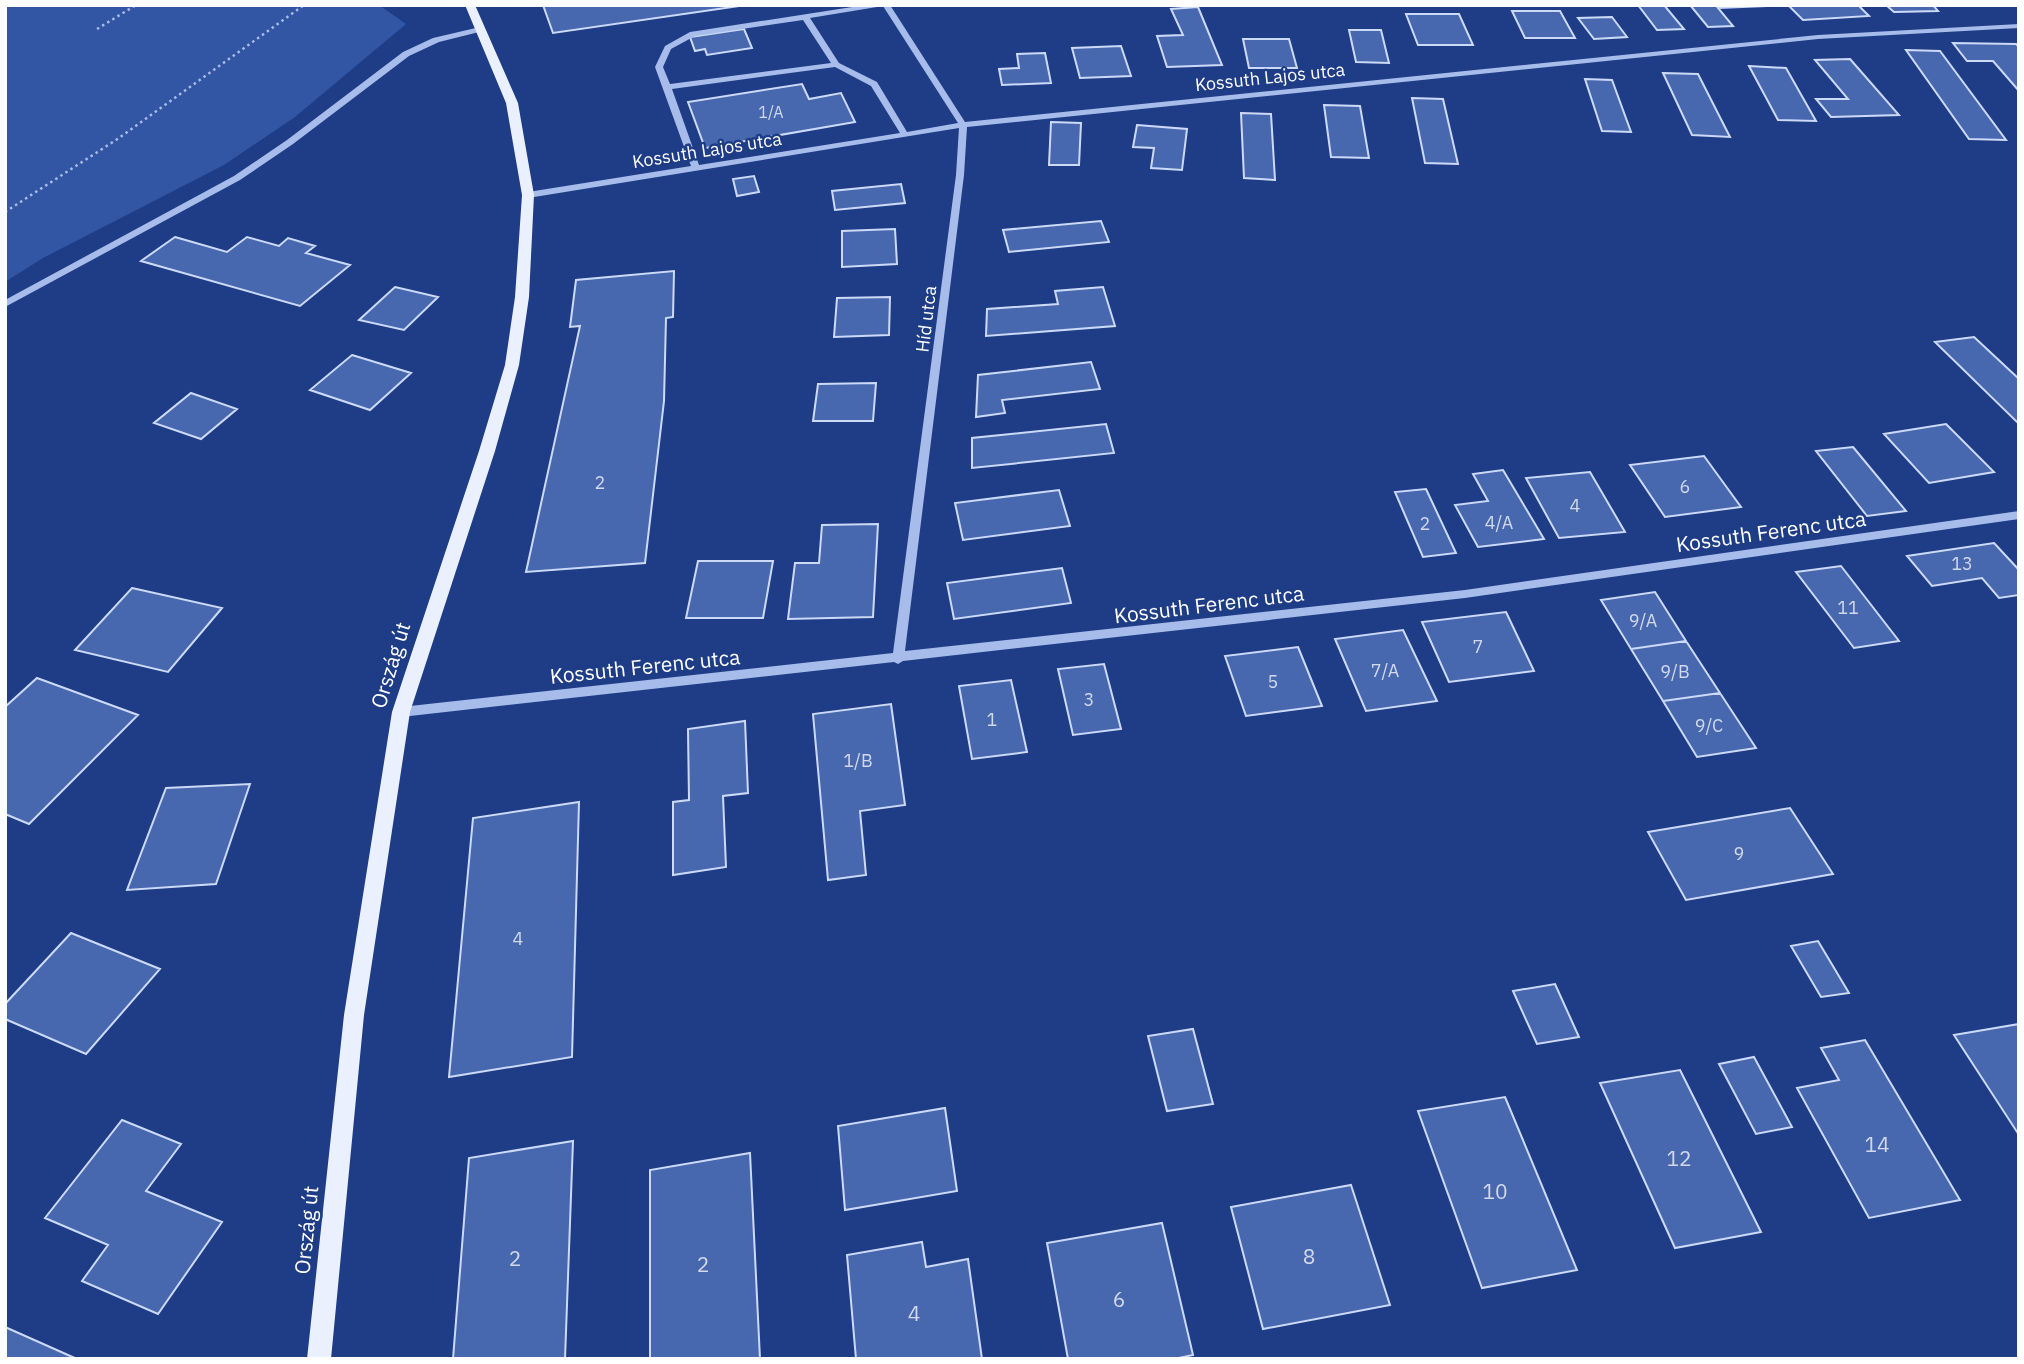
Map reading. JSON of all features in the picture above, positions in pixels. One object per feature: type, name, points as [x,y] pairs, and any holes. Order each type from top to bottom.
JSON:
[{"type":"main road","name":"Ország út","points":[[319,1359],[354,1015],[401,712],[487,452],[512,365],[522,297],[528,195],[512,103],[492,51],[470,5]]},
{"type":"street","points":[[696,167],[659,66],[668,48],[692,34],[880,5]]},
{"type":"street","points":[[886,5],[963,125]]},
{"type":"street","points":[[805,17],[836,65],[874,84],[904,133]]},
{"type":"street","name":"Kossuth Lajos utca","points":[[528,195],[963,125],[1818,37],[2019,26]]},
{"type":"street","points":[[5,304],[237,178],[290,142],[406,54],[436,40],[480,29]]},
{"type":"street","points":[[667,87],[836,65]]},
{"type":"street","name":"Híd utca","points":[[898,659],[960,175],[963,125]]},
{"type":"street","name":"Kossuth Ferenc utca","points":[[401,712],[898,659],[1465,594],[2019,515]]},
{"type":"path","points":[[97,29],[136,5]]},
{"type":"path","points":[[5,212],[151,117],[304,5]]},
{"type":"shaded area","points":[[5,5],[379,5],[406,24],[295,117],[224,165],[43,258],[5,282]]},
{"type":"building","points":[[543,5],[746,5],[553,33]]},
{"type":"building","points":[[1638,5],[1664,5],[1684,29],[1657,30]]},
{"type":"building","points":[[1690,5],[1765,6],[1718,8],[1733,26],[1708,27]]},
{"type":"building","points":[[1788,5],[1858,5],[1869,16],[1803,20]]},
{"type":"building","points":[[1886,5],[1933,5],[1938,11],[1894,12]]},
{"type":"building","points":[[1198,7],[1222,65],[1167,67],[1157,36],[1183,35],[1171,9]]},
{"type":"building","points":[[1512,11],[1560,11],[1575,38],[1525,38]]},
{"type":"building","points":[[1406,14],[1459,14],[1473,45],[1418,45]]},
{"type":"building","points":[[1612,17],[1627,37],[1594,39],[1578,18]]},
{"type":"building","points":[[744,29],[752,48],[707,55],[705,49],[695,51],[690,37]]},
{"type":"building","points":[[1349,30],[1381,30],[1389,63],[1356,62]]},
{"type":"building","points":[[1243,39],[1289,39],[1297,68],[1249,68]]},
{"type":"building","points":[[1953,43],[2016,44],[2019,47],[2019,91],[1993,61],[1967,61]]},
{"type":"building","points":[[1121,46],[1131,76],[1080,78],[1072,48]]},
{"type":"building","points":[[1906,50],[1940,51],[2006,140],[1969,139]]},
{"type":"building","points":[[1045,53],[1051,83],[1002,85],[999,69],[1019,68],[1017,54]]},
{"type":"building","points":[[1850,59],[1899,115],[1831,117],[1816,99],[1848,99],[1815,60]]},
{"type":"building","points":[[1749,66],[1786,68],[1816,121],[1778,120]]},
{"type":"building","points":[[1663,73],[1698,74],[1730,137],[1692,135]]},
{"type":"building","points":[[1585,79],[1612,80],[1631,132],[1602,131]]},
{"type":"building","points":[[802,84],[809,99],[841,93],[855,122],[705,148],[688,102]]},
{"type":"building","points":[[1412,98],[1443,99],[1458,164],[1425,163]]},
{"type":"building","points":[[1324,105],[1360,106],[1369,158],[1331,157]]},
{"type":"building","points":[[1241,113],[1271,114],[1275,180],[1244,178]]},
{"type":"building","points":[[1051,122],[1081,123],[1079,165],[1049,165]]},
{"type":"building","points":[[1137,125],[1187,129],[1182,170],[1151,168],[1154,148],[1133,147]]},
{"type":"building","points":[[754,176],[759,192],[737,196],[733,179]]},
{"type":"building","points":[[901,184],[905,203],[835,210],[832,191]]},
{"type":"building","points":[[1101,221],[1109,242],[1009,252],[1003,230]]},
{"type":"building","points":[[895,229],[897,264],[842,267],[842,231]]},
{"type":"building","points":[[175,237],[227,252],[247,237],[279,246],[288,238],[315,246],[306,253],[350,265],[300,306],[141,261]]},
{"type":"building","points":[[674,271],[673,317],[666,318],[664,401],[645,563],[526,572],[580,326],[570,327],[576,280]]},
{"type":"building","points":[[395,287],[438,297],[404,330],[359,320]]},
{"type":"building","points":[[1103,287],[1115,326],[986,336],[987,309],[1058,304],[1055,291]]},
{"type":"building","points":[[890,297],[889,335],[834,337],[837,298]]},
{"type":"building","points":[[1974,337],[2019,379],[2019,424],[1935,342]]},
{"type":"building","points":[[352,355],[411,373],[370,410],[310,390]]},
{"type":"building","points":[[1091,362],[1100,389],[1002,400],[1005,413],[976,417],[978,375]]},
{"type":"building","points":[[876,383],[873,421],[813,421],[818,384]]},
{"type":"building","points":[[191,393],[237,409],[201,439],[154,423]]},
{"type":"building","points":[[1106,424],[1114,453],[972,468],[972,438]]},
{"type":"building","points":[[1946,424],[1994,472],[1929,483],[1884,434]]},
{"type":"building","points":[[1853,447],[1906,511],[1867,516],[1816,451]]},
{"type":"building","points":[[1704,456],[1741,507],[1665,517],[1630,465]]},
{"type":"building","points":[[1503,470],[1544,539],[1478,547],[1455,505],[1488,501],[1473,474]]},
{"type":"building","points":[[1590,472],[1625,532],[1559,538],[1526,478]]},
{"type":"building","points":[[1426,489],[1456,553],[1423,557],[1395,492]]},
{"type":"building","points":[[1059,490],[1070,526],[963,540],[955,503]]},
{"type":"building","points":[[878,524],[873,617],[788,619],[795,563],[819,563],[822,525]]},
{"type":"building","points":[[1994,543],[2019,570],[2019,595],[1999,598],[1982,578],[1932,586],[1907,556]]},
{"type":"building","points":[[698,561],[773,561],[763,618],[686,618]]},
{"type":"building","points":[[1841,566],[1899,641],[1854,648],[1796,572]]},
{"type":"building","points":[[1062,568],[1071,603],[954,619],[947,583]]},
{"type":"building","points":[[132,588],[222,608],[168,672],[75,650]]},
{"type":"building","points":[[1655,592],[1686,641],[1631,649],[1601,600]]},
{"type":"building","points":[[1506,612],[1534,671],[1449,682],[1422,622]]},
{"type":"building","points":[[1403,630],[1437,701],[1366,711],[1335,639]]},
{"type":"building","points":[[1686,641],[1720,693],[1663,701],[1631,649]]},
{"type":"building","points":[[1298,647],[1322,706],[1246,716],[1225,656]]},
{"type":"building","points":[[1104,664],[1121,729],[1073,735],[1058,669]]},
{"type":"building","points":[[37,678],[138,715],[29,824],[5,814],[5,707]]},
{"type":"building","points":[[1011,680],[1027,752],[972,759],[959,686]]},
{"type":"building","points":[[1720,693],[1756,748],[1697,757],[1663,701]]},
{"type":"building","points":[[891,704],[905,805],[860,811],[866,875],[828,880],[813,714]]},
{"type":"building","points":[[745,721],[748,793],[723,796],[726,867],[673,875],[673,802],[689,800],[688,729]]},
{"type":"building","points":[[250,784],[216,884],[127,890],[166,788]]},
{"type":"building","points":[[579,802],[572,1057],[449,1077],[473,818]]},
{"type":"building","points":[[1790,808],[1833,874],[1686,900],[1648,832]]},
{"type":"building","points":[[71,933],[160,969],[86,1054],[5,1019],[5,1004]]},
{"type":"building","points":[[1818,941],[1849,993],[1821,997],[1791,946]]},
{"type":"building","points":[[1555,984],[1579,1037],[1537,1044],[1513,991]]},
{"type":"building","points":[[2019,1024],[2019,1135],[1954,1035]]},
{"type":"building","points":[[1193,1029],[1213,1104],[1167,1111],[1148,1036]]},
{"type":"building","points":[[1865,1040],[1960,1200],[1869,1218],[1797,1088],[1839,1080],[1821,1048]]},
{"type":"building","points":[[1754,1057],[1792,1127],[1756,1134],[1719,1064]]},
{"type":"building","points":[[1680,1070],[1761,1232],[1675,1248],[1600,1083]]},
{"type":"building","points":[[1505,1097],[1577,1270],[1482,1288],[1418,1111]]},
{"type":"building","points":[[945,1108],[957,1191],[845,1210],[838,1126]]},
{"type":"building","points":[[122,1120],[181,1144],[146,1191],[222,1222],[158,1314],[82,1281],[108,1245],[45,1218]]},
{"type":"building","points":[[573,1141],[565,1359],[453,1359],[469,1158]]},
{"type":"building","points":[[750,1153],[760,1359],[650,1359],[650,1170]]},
{"type":"building","points":[[1351,1185],[1390,1305],[1263,1329],[1231,1207]]},
{"type":"building","points":[[1162,1223],[1193,1355],[1174,1359],[1068,1359],[1047,1243]]},
{"type":"building","points":[[922,1242],[926,1267],[968,1259],[982,1359],[856,1359],[847,1255]]},
{"type":"building","points":[[5,1327],[77,1359],[5,1359]]}]
